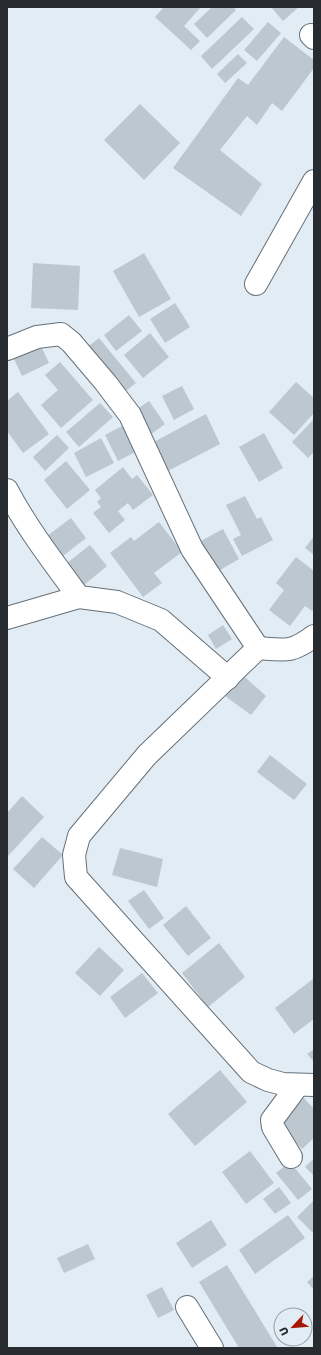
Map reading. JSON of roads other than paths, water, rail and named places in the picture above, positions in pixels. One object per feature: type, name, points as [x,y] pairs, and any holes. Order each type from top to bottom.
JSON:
[{"type":"street","points":[[256,284],[314,181]]},
{"type":"street","points":[[7,349],[37,337],[61,334],[71,342],[105,382],[130,415],[192,549],[258,648]]},
{"type":"street","points":[[7,490],[18,510],[46,552],[79,597]]},
{"type":"street","points":[[7,618],[79,597],[117,602],[161,620],[228,678]]},
{"type":"street","points":[[306,1085],[283,1084],[268,1080],[251,1072],[76,876],[74,855],[80,836],[147,755],[258,648],[286,650],[297,647],[314,636]]},
{"type":"street","points":[[291,1157],[272,1127],[272,1120],[306,1085]]},
{"type":"street","points":[[187,1307],[212,1348]]}]
